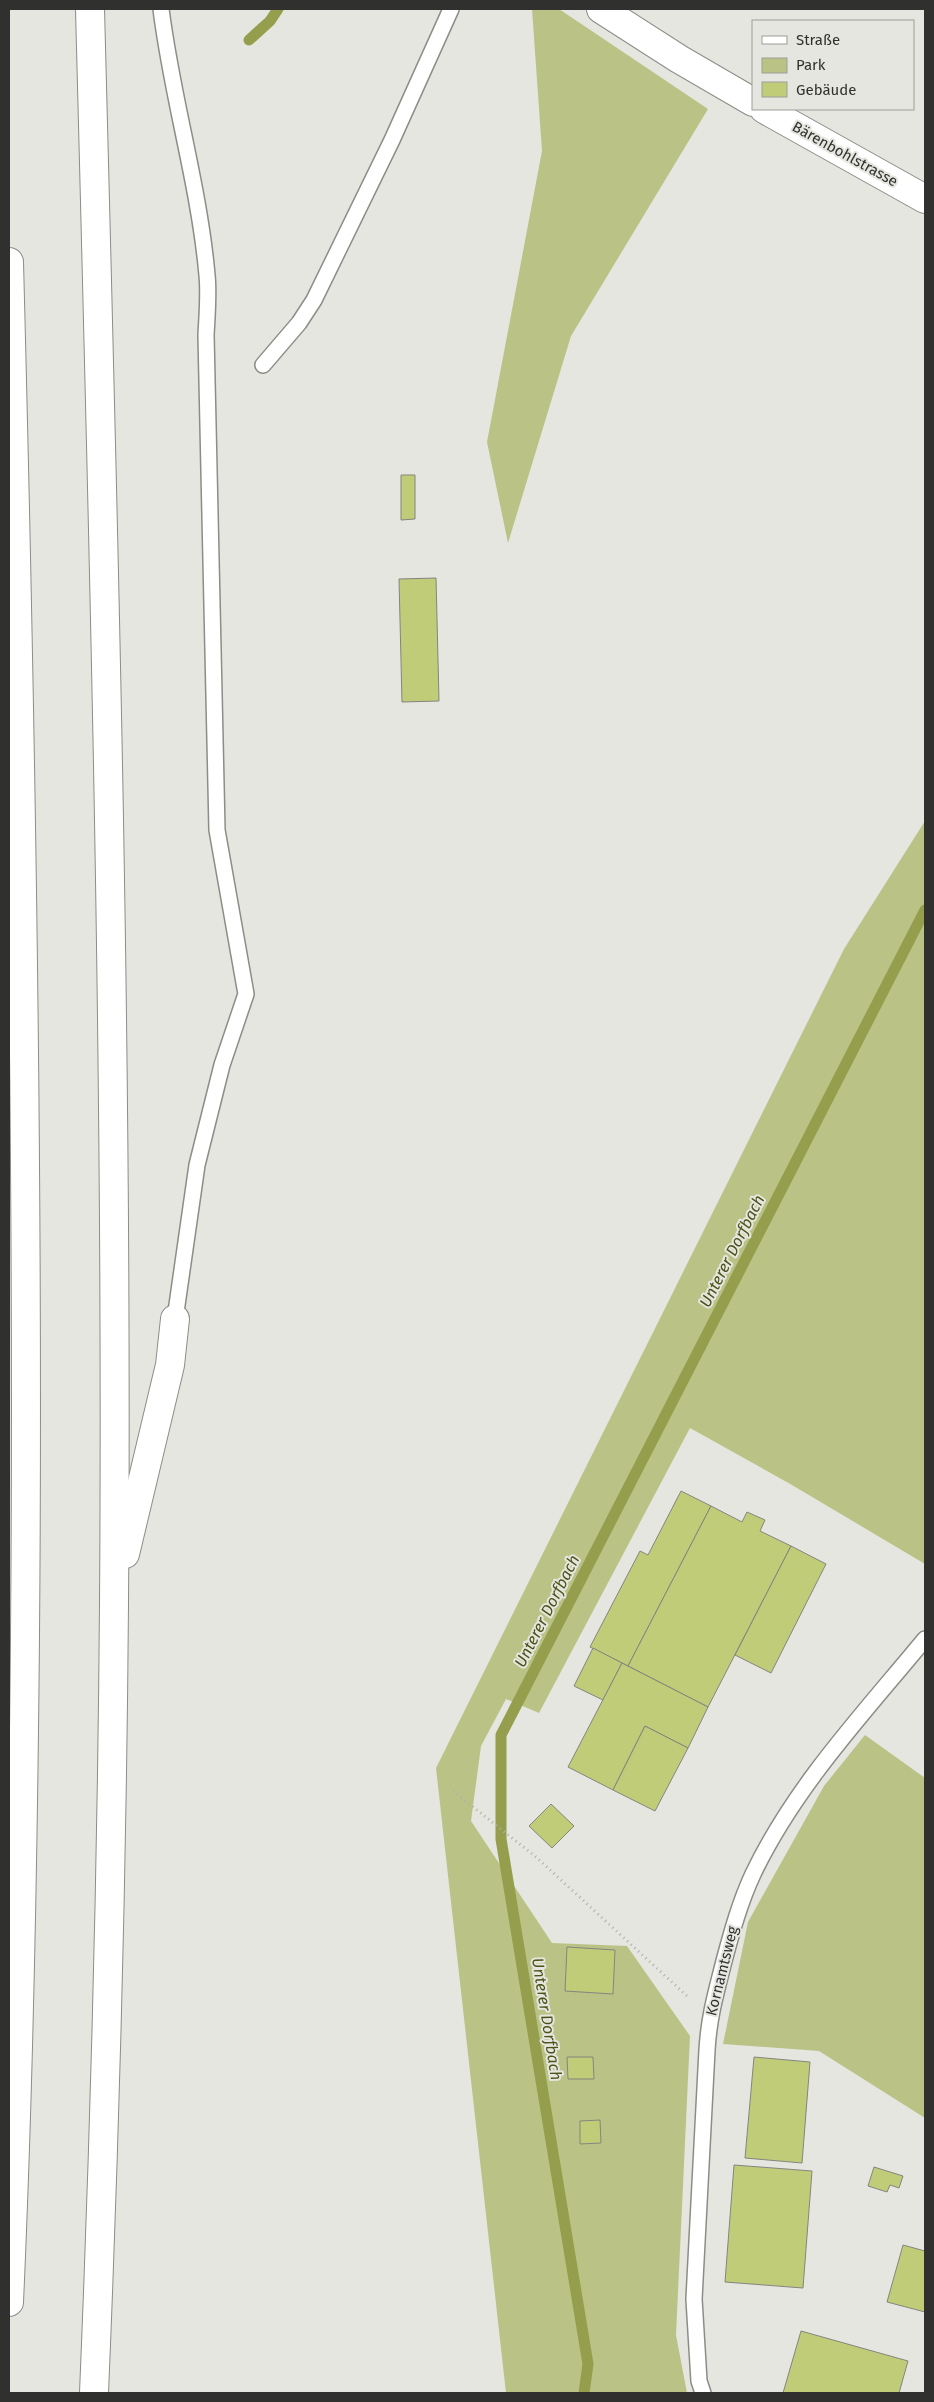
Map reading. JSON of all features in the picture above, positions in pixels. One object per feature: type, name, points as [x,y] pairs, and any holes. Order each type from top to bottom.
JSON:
[{"type":"main road","points":[[90,9],[111,948],[114,1600],[109,1963],[94,2393]]},
{"type":"main road","points":[[601,9],[679,59],[752,101]]},
{"type":"main road","name":"Bärenbohlstrasse","points":[[766,110],[925,199]]},
{"type":"main road","points":[[9,262],[23,950],[27,1366],[24,1752],[18,2057],[9,2302]]},
{"type":"main road","points":[[9,899],[23,950]]},
{"type":"main road","points":[[114,1600],[170,1365],[175,1319]]},
{"type":"lane","points":[[161,9],[167,54],[200,219],[208,276],[206,345],[217,830],[246,994],[222,1065],[197,1165],[175,1319]]},
{"type":"lane","points":[[263,365],[299,323],[314,300],[392,140],[451,9]]},
{"type":"lane","name":"Kornamtsweg","points":[[703,2393],[700,2381],[694,2300],[709,2017],[736,1918],[753,1875],[774,1836],[822,1764],[925,1639]]},
{"type":"path","points":[[453,1791],[536,1857],[709,2017]]},
{"type":"green space","points":[[532,9],[559,9],[708,109],[571,336],[508,543],[487,442],[542,151]]},
{"type":"green space","points":[[925,821],[925,1564],[792,1485],[690,1428],[539,1713],[506,1699],[481,1746],[471,1821],[552,1943],[627,1946],[690,2036],[676,2335],[687,2393],[506,2393],[436,1768],[844,949]]},
{"type":"green space","points":[[865,1735],[925,1778],[925,2118],[819,2051],[723,2044],[748,1922],[824,1786]]},
{"type":"building","points":[[401,475],[415,475],[415,519],[401,520]]},
{"type":"building","points":[[436,578],[439,701],[402,702],[399,579]]},
{"type":"building","points":[[681,1491],[711,1506],[628,1666],[590,1647],[640,1551],[648,1555]]},
{"type":"building","points":[[711,1506],[742,1522],[747,1512],[765,1520],[760,1531],[791,1546],[708,1707],[628,1666]]},
{"type":"building","points":[[791,1546],[826,1564],[771,1673],[735,1655]]},
{"type":"building","points":[[593,1648],[622,1663],[603,1700],[574,1686]]},
{"type":"building","points":[[622,1663],[708,1707],[688,1748],[645,1726],[613,1790],[568,1767]]},
{"type":"building","points":[[645,1726],[688,1748],[655,1811],[613,1790]]},
{"type":"building","points":[[551,1804],[574,1826],[552,1848],[529,1826]]},
{"type":"building","points":[[567,1947],[615,1950],[613,1994],[565,1991]]},
{"type":"building","points":[[567,2057],[593,2057],[594,2079],[568,2079]]},
{"type":"building","points":[[754,2057],[810,2062],[802,2163],[745,2158]]},
{"type":"building","points":[[600,2120],[601,2143],[580,2144],[580,2121]]},
{"type":"building","points":[[734,2165],[812,2171],[803,2288],[725,2282]]},
{"type":"building","points":[[874,2167],[903,2176],[899,2188],[890,2185],[887,2192],[868,2186]]},
{"type":"building","points":[[903,2245],[925,2251],[925,2312],[887,2302]]},
{"type":"building","points":[[801,2331],[908,2361],[899,2393],[783,2393]]},
{"type":"waterway","points":[[249,40],[270,21],[278,9]]},
{"type":"waterway","name":"Unterer Dorfbach","points":[[584,2393],[588,2364],[501,1839],[501,1735],[925,910]]}]
